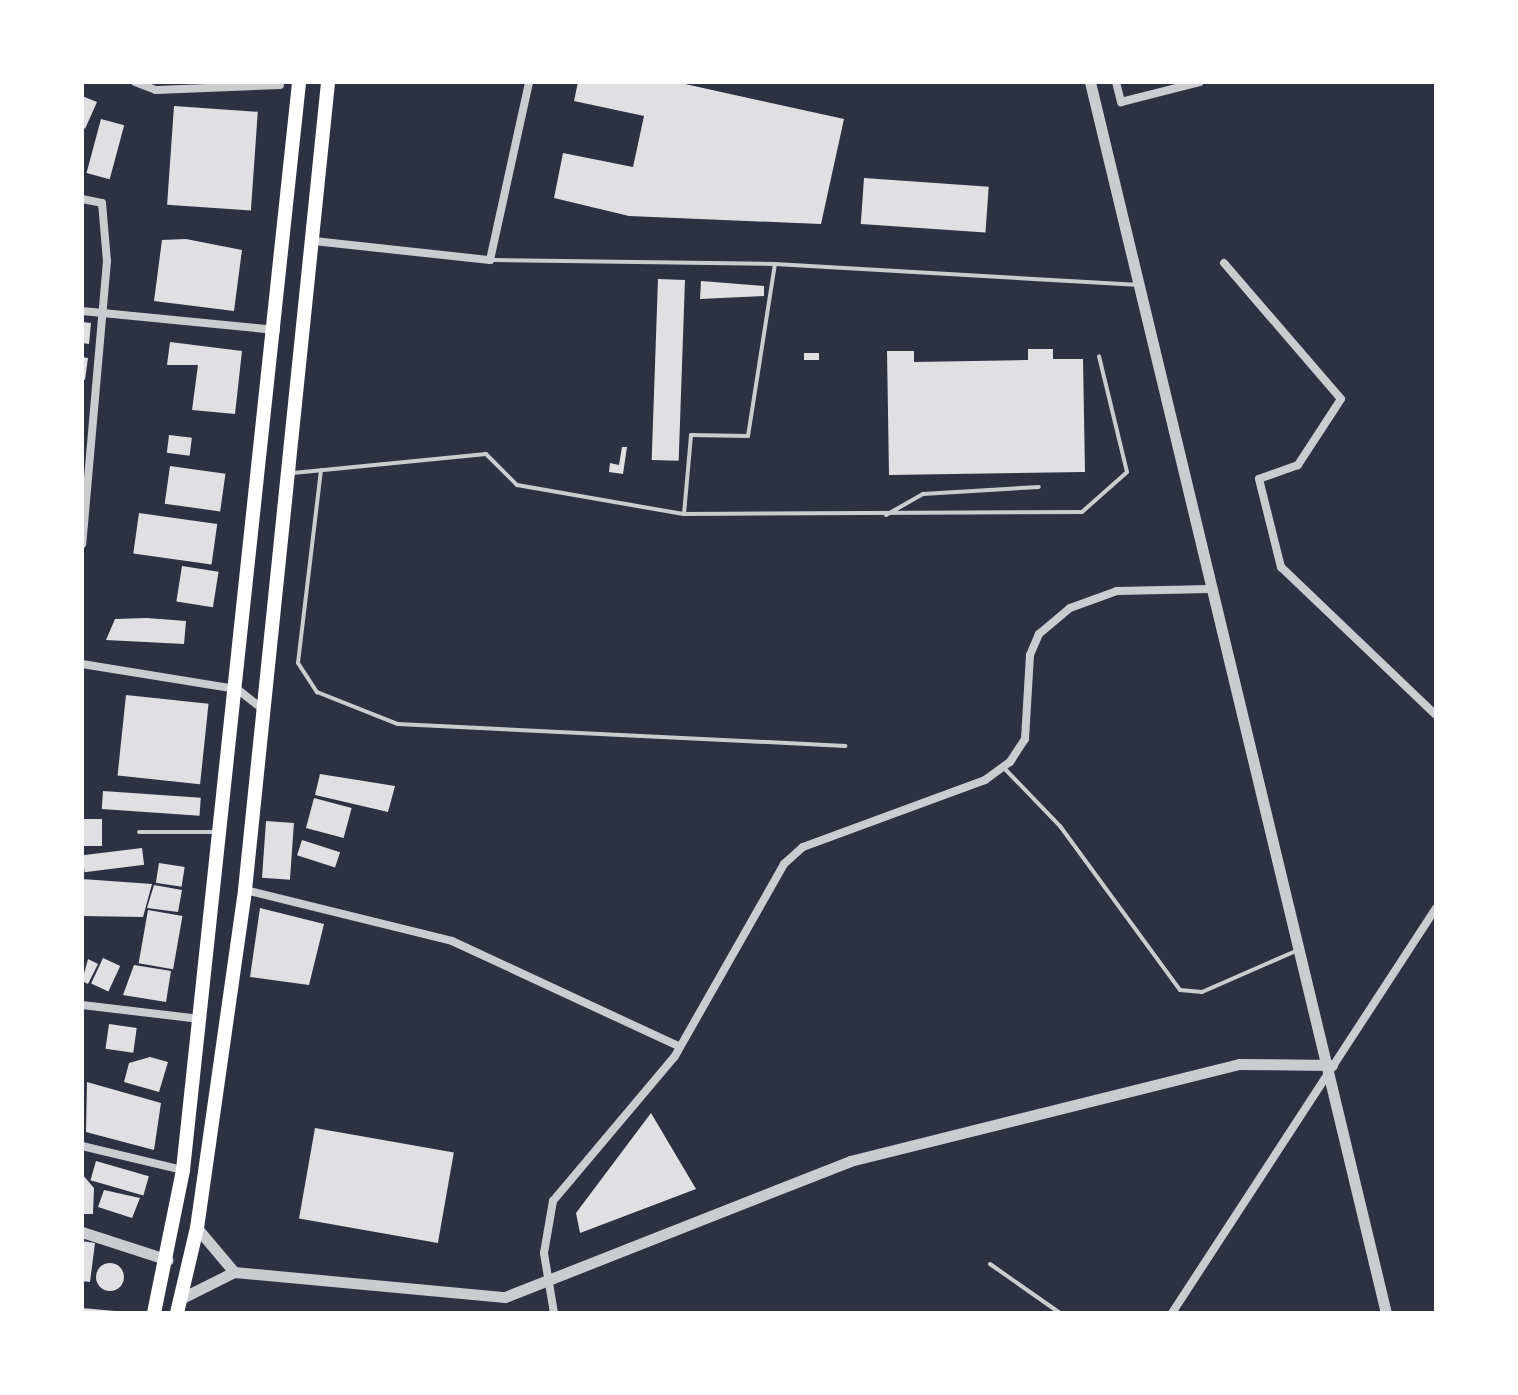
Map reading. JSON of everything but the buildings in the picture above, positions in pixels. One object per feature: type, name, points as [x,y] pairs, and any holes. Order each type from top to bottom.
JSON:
[{"type":"main road","points":[[154,1313],[168,1260],[183,1170],[277,330],[299,82]]},
{"type":"main road","points":[[177,1313],[197,1228],[245,890],[293,473],[328,82]]},
{"type":"street","points":[[135,82],[156,90],[280,85]]},
{"type":"street","points":[[314,241],[490,260],[529,82]]},
{"type":"street","points":[[1090,82],[1210,589],[1332,1065],[1386,1313]]},
{"type":"street","points":[[1116,82],[1121,102],[1200,82]]},
{"type":"street","points":[[82,199],[102,203],[104,316],[86,451],[82,544]]},
{"type":"street","points":[[1224,263],[1341,399],[1298,465],[1259,479],[1281,567],[1436,715]]},
{"type":"street","points":[[82,311],[104,316],[277,330]]},
{"type":"street","points":[[554,1313],[544,1230],[553,1201],[680,1047],[748,916],[803,847],[1004,768],[1025,739],[1030,655],[1050,624],[1070,608],[1117,591],[1210,589]]},
{"type":"street","points":[[82,664],[237,689],[266,711]]},
{"type":"street","points":[[245,890],[452,941],[680,1047]]},
{"type":"street","points":[[1172,1313],[1436,908]]},
{"type":"street","points":[[82,1005],[200,1019]]},
{"type":"street","points":[[182,1298],[234,1272],[505,1297],[850,1161],[1239,1064],[1332,1065]]},
{"type":"street","points":[[82,1146],[183,1170]]},
{"type":"street","points":[[197,1228],[234,1272]]},
{"type":"street","points":[[82,1232],[168,1260]]},
{"type":"lane","points":[[490,260],[775,264],[1138,285]]},
{"type":"lane","points":[[684,514],[691,435],[748,436],[775,264]]},
{"type":"lane","points":[[293,473],[486,454],[517,485],[684,514],[884,516],[1082,512],[1127,472],[1099,356]]},
{"type":"lane","points":[[321,470],[298,663],[317,692],[398,724],[845,746]]},
{"type":"lane","points":[[884,516],[923,494],[1039,487]]},
{"type":"lane","points":[[1004,768],[1060,826],[1180,990],[1202,992],[1301,949]]},
{"type":"lane","points":[[139,832],[221,832]]},
{"type":"lane","points":[[990,1264],[1060,1313]]}]
